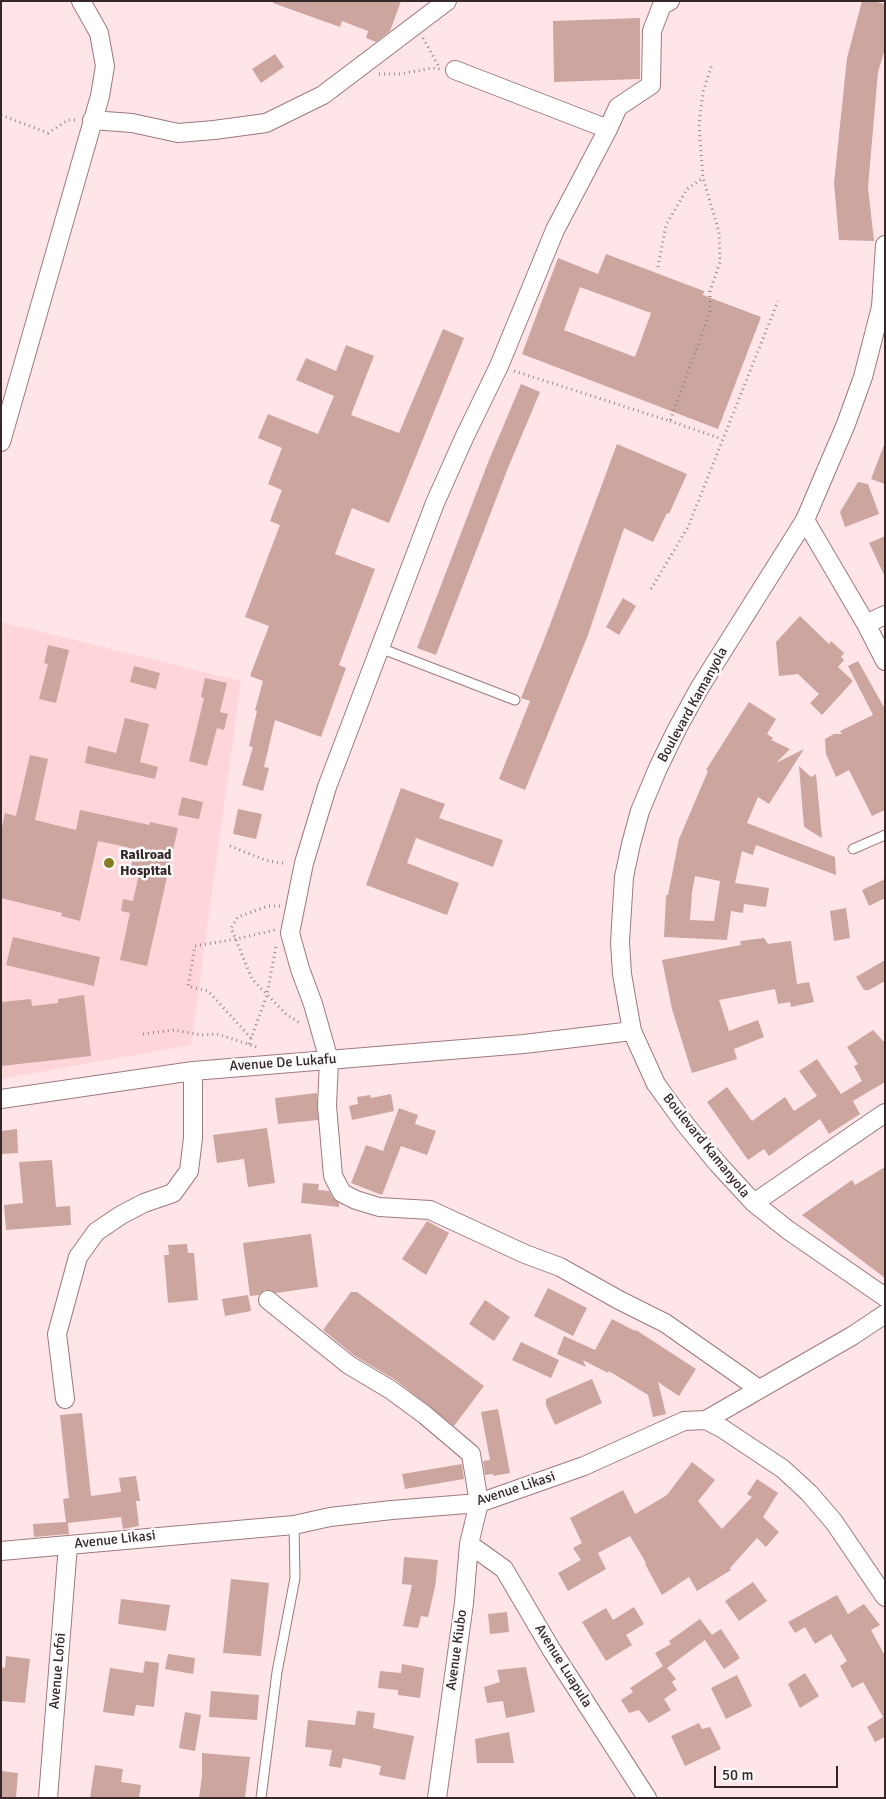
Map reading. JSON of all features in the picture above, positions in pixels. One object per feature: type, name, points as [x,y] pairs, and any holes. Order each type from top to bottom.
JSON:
[{"type":"street","points":[[1,442],[75,189],[100,96],[105,66],[99,33],[81,1]]},
{"type":"street","points":[[92,120],[132,123],[178,133],[266,122],[323,95],[447,1]]},
{"type":"street","points":[[670,1],[662,5],[652,31],[651,85],[618,107],[555,230],[499,366],[435,503],[327,787],[304,863],[290,933],[329,1060],[327,1106],[334,1176],[342,1193],[356,1200],[379,1207],[430,1210],[525,1254],[560,1267],[665,1323],[759,1389]]},
{"type":"street","points":[[447,72],[608,129]]},
{"type":"street","name":"Boulevard Kamanyola","points":[[885,244],[883,306],[863,377],[846,424],[805,520],[700,687],[677,728],[640,811],[630,844],[624,877],[620,942],[622,974],[632,1031],[656,1084],[685,1124],[754,1203],[788,1230],[885,1297]]},
{"type":"street","points":[[805,520],[866,624],[885,661]]},
{"type":"street","points":[[866,624],[885,615]]},
{"type":"street","name":"Avenue De Lukafu","points":[[1,1099],[193,1071],[524,1044],[632,1031]]},
{"type":"street","points":[[65,1400],[57,1334],[78,1257],[96,1232],[121,1215],[144,1203],[173,1193],[189,1171],[193,1138],[193,1071]]},
{"type":"street","points":[[754,1203],[885,1113]]},
{"type":"street","points":[[268,1300],[349,1365],[391,1390],[471,1454],[479,1504]]},
{"type":"street","points":[[706,1420],[852,1336],[885,1314]]},
{"type":"street","points":[[706,1420],[723,1429],[783,1470],[809,1492],[834,1522],[885,1598]]},
{"type":"street","name":"Avenue Likasi","points":[[1,1550],[294,1525],[330,1517],[392,1510],[479,1504],[584,1466],[684,1421],[706,1420]]},
{"type":"street","name":"Avenue Kiubo","points":[[437,1798],[464,1603],[470,1544],[479,1504]]},
{"type":"street","name":"Avenue Luapula","points":[[470,1544],[504,1569],[551,1649],[647,1798]]},
{"type":"street","name":"Avenue Lofoi","points":[[48,1798],[68,1545]]},
{"type":"lane","points":[[380,648],[515,700]]},
{"type":"lane","points":[[852,849],[885,835]]},
{"type":"lane","points":[[261,1798],[277,1672],[295,1578],[294,1525]]},
{"type":"path","points":[[415,24],[447,72]]},
{"type":"path","points":[[670,421],[710,312],[710,291],[720,262],[719,232],[702,178],[699,125],[703,92],[712,64]]},
{"type":"path","points":[[362,66],[379,74],[400,74],[433,68],[447,72]]},
{"type":"path","points":[[1,116],[48,133],[68,120],[92,120]]},
{"type":"path","points":[[658,267],[666,226],[687,189],[702,178]]},
{"type":"path","points":[[651,589],[688,527],[778,301]]},
{"type":"path","points":[[499,366],[722,439]]},
{"type":"path","points":[[230,846],[265,860],[295,865],[304,863]]},
{"type":"path","points":[[282,906],[268,906],[238,917],[231,928],[252,979],[286,1014],[324,1040]]},
{"type":"path","points":[[251,1038],[208,991],[188,986],[195,946],[236,940],[270,930],[279,931]]},
{"type":"path","points":[[249,1044],[267,995],[277,940]]},
{"type":"path","points":[[142,1034],[174,1030],[200,1035],[217,1034],[262,1048]]},
{"type":"shaded area","name":"Railroad Hospital","points":[[1,622],[241,681],[191,1045],[1,1079]]},
{"type":"building","points":[[274,1],[401,1],[390,31],[376,42],[366,38],[368,31],[342,21],[340,27],[273,3]]},
{"type":"building","points":[[862,1],[885,4],[885,49],[878,72],[868,187],[874,241],[839,240],[834,183],[847,58]]},
{"type":"building","points":[[640,18],[640,79],[554,82],[553,21]]},
{"type":"building","points":[[275,54],[284,67],[261,83],[252,69]]},
{"type":"building","points":[[606,254],[704,291],[703,295],[761,317],[718,429],[522,354],[558,258],[598,274]],"holes":[[[580,287],[651,313],[635,357],[564,330]]]},
{"type":"building","points":[[443,329],[464,338],[389,523],[352,508],[335,554],[375,569],[339,665],[346,668],[321,737],[275,720],[264,767],[269,768],[263,791],[242,785],[253,747],[249,746],[257,711],[255,710],[263,681],[250,676],[269,626],[245,617],[280,525],[270,521],[282,490],[268,484],[282,448],[258,438],[268,414],[318,434],[334,396],[296,380],[306,358],[336,371],[346,345],[374,356],[351,415],[399,433]]},
{"type":"building","points":[[521,384],[540,392],[508,468],[436,655],[417,648],[489,460]]},
{"type":"building","points":[[617,444],[687,474],[669,514],[667,513],[653,542],[624,528],[588,635],[525,790],[499,779],[530,701],[521,698]]},
{"type":"building","points":[[885,445],[885,484],[871,479]]},
{"type":"building","points":[[858,482],[868,484],[879,514],[845,527],[840,512]]},
{"type":"building","points":[[885,536],[885,577],[869,543]]},
{"type":"building","points":[[623,598],[636,606],[619,635],[606,627]]},
{"type":"building","points":[[800,616],[829,644],[831,641],[844,653],[841,657],[844,660],[838,667],[853,681],[822,715],[810,703],[819,694],[798,674],[779,676],[776,642]]},
{"type":"building","points":[[48,645],[69,650],[56,703],[39,699],[48,664],[44,663]]},
{"type":"building","points":[[858,661],[885,709],[885,810],[872,816],[849,770],[836,777],[826,754],[825,739],[834,734],[842,734],[840,731],[873,715],[848,666]]},
{"type":"building","points":[[134,666],[160,673],[156,689],[130,682]]},
{"type":"building","points":[[205,678],[227,683],[220,712],[228,714],[224,730],[217,728],[207,766],[189,761],[204,698],[201,697]]},
{"type":"building","points":[[749,702],[776,719],[767,734],[773,738],[771,740],[790,749],[776,763],[804,749],[769,804],[758,797],[747,823],[835,857],[836,875],[756,845],[753,855],[742,851],[735,883],[769,888],[766,907],[744,904],[743,913],[731,911],[727,940],[664,937],[666,895],[668,895],[679,839],[708,771],[706,770]],"holes":[[[695,876],[720,881],[714,921],[690,920]]]},
{"type":"building","points":[[125,718],[149,724],[140,762],[158,767],[155,779],[85,763],[88,746],[116,753]]},
{"type":"building","points":[[30,755],[48,759],[35,820],[76,830],[80,810],[150,825],[150,822],[178,828],[147,966],[120,960],[130,913],[121,911],[123,899],[133,901],[140,869],[131,867],[135,849],[98,841],[80,921],[61,916],[62,913],[1,898],[1,832],[5,813],[16,816]]},
{"type":"building","points":[[799,766],[811,777],[816,774],[822,838],[804,827]]},
{"type":"building","points":[[401,788],[445,804],[439,818],[503,840],[493,867],[416,838],[407,863],[459,883],[447,915],[366,885]]},
{"type":"building","points":[[182,797],[203,802],[199,819],[178,815]]},
{"type":"building","points":[[238,809],[262,814],[256,839],[233,834]]},
{"type":"building","points":[[885,879],[885,898],[869,906],[862,890]]},
{"type":"building","points":[[846,908],[850,938],[834,941],[830,911]]},
{"type":"building","points":[[13,937],[100,957],[94,986],[6,965]]},
{"type":"building","points":[[764,938],[768,944],[791,941],[797,984],[809,982],[814,1002],[791,1007],[790,1002],[778,1004],[775,989],[719,1000],[729,1031],[758,1020],[764,1037],[734,1049],[737,1059],[692,1073],[672,1009],[662,960],[741,945],[740,941]]},
{"type":"building","points":[[885,960],[885,981],[869,990],[864,990],[856,977]]},
{"type":"building","points":[[84,995],[91,1056],[1,1066],[1,1002],[31,999],[32,1006],[58,1003],[58,999]]},
{"type":"building","points":[[873,1030],[885,1043],[885,1082],[853,1101],[860,1114],[829,1134],[820,1119],[769,1156],[764,1149],[748,1160],[707,1102],[727,1087],[752,1121],[785,1097],[794,1111],[817,1096],[799,1071],[817,1059],[841,1094],[862,1081],[854,1066],[858,1064],[847,1047]]},
{"type":"building","points":[[317,1093],[318,1120],[278,1124],[275,1098]]},
{"type":"building","points":[[391,1094],[394,1111],[352,1120],[349,1106],[358,1104],[357,1097],[370,1095],[371,1098]]},
{"type":"building","points":[[399,1108],[418,1115],[415,1124],[436,1131],[427,1155],[401,1146],[382,1195],[351,1183],[366,1145],[383,1151]]},
{"type":"building","points":[[267,1128],[275,1183],[248,1187],[244,1159],[217,1163],[213,1135]]},
{"type":"building","points":[[17,1129],[18,1153],[1,1154],[1,1131]]},
{"type":"building","points":[[52,1160],[56,1207],[70,1206],[71,1225],[6,1230],[4,1205],[23,1203],[19,1162]]},
{"type":"building","points":[[885,1167],[885,1278],[802,1215],[852,1180],[855,1185]]},
{"type":"building","points":[[303,1183],[319,1184],[318,1190],[329,1191],[339,1203],[339,1207],[301,1203]]},
{"type":"building","points":[[427,1221],[449,1233],[426,1275],[402,1259]]},
{"type":"building","points":[[311,1234],[318,1287],[276,1293],[265,1290],[259,1295],[250,1296],[243,1243]]},
{"type":"building","points":[[187,1244],[188,1253],[194,1253],[198,1300],[168,1303],[164,1255],[169,1255],[168,1245]]},
{"type":"building","points":[[548,1288],[587,1308],[573,1336],[534,1316]]},
{"type":"building","points":[[351,1292],[357,1292],[484,1386],[454,1426],[397,1381],[355,1356],[323,1330]]},
{"type":"building","points":[[248,1295],[251,1311],[225,1316],[222,1299]]},
{"type":"building","points":[[485,1300],[510,1317],[494,1341],[469,1324]]},
{"type":"building","points":[[612,1319],[636,1330],[696,1369],[679,1396],[658,1382],[666,1414],[653,1417],[648,1395],[609,1371],[608,1373],[583,1360],[586,1367],[557,1354],[564,1336],[595,1350]]},
{"type":"building","points":[[521,1342],[559,1360],[551,1378],[512,1360]]},
{"type":"building","points":[[592,1379],[602,1403],[555,1425],[546,1405],[546,1399]]},
{"type":"building","points":[[498,1409],[510,1473],[493,1476],[493,1474],[485,1475],[483,1461],[490,1460],[481,1412]]},
{"type":"building","points":[[82,1413],[91,1496],[121,1492],[119,1478],[136,1476],[140,1501],[136,1501],[139,1526],[123,1529],[121,1517],[68,1523],[69,1534],[34,1537],[33,1524],[66,1522],[63,1499],[69,1498],[60,1415]]},
{"type":"building","points":[[692,1462],[715,1480],[698,1501],[722,1529],[752,1497],[747,1494],[757,1479],[778,1493],[763,1517],[779,1532],[766,1547],[757,1538],[730,1568],[731,1570],[697,1591],[689,1577],[662,1595],[630,1536],[598,1553],[606,1569],[568,1591],[558,1573],[581,1560],[573,1548],[582,1543],[570,1518],[623,1490],[635,1514],[667,1495]]},
{"type":"building","points":[[462,1464],[464,1479],[405,1489],[402,1474]]},
{"type":"building","points":[[404,1557],[438,1560],[435,1587],[428,1617],[421,1616],[418,1628],[403,1626],[412,1585],[402,1584]]},
{"type":"building","points":[[231,1579],[269,1583],[261,1656],[223,1653]]},
{"type":"building","points":[[753,1582],[767,1601],[739,1621],[725,1601]]},
{"type":"building","points":[[837,1595],[848,1614],[864,1604],[880,1625],[871,1630],[885,1656],[885,1737],[875,1742],[867,1727],[883,1717],[863,1682],[852,1688],[840,1666],[847,1661],[831,1634],[815,1644],[805,1627],[795,1633],[788,1622]]},
{"type":"building","points":[[121,1599],[170,1605],[166,1631],[118,1624]]},
{"type":"building","points":[[634,1607],[644,1624],[626,1635],[632,1645],[606,1661],[582,1622],[606,1608],[613,1620]]},
{"type":"building","points":[[507,1612],[509,1632],[490,1634],[488,1614]]},
{"type":"building","points":[[700,1619],[712,1635],[721,1629],[740,1658],[724,1669],[705,1640],[667,1668],[676,1679],[672,1682],[677,1690],[664,1699],[671,1710],[649,1723],[639,1710],[629,1713],[621,1700],[633,1692],[630,1688],[663,1666],[655,1653],[671,1644],[669,1641]]},
{"type":"building","points":[[168,1654],[195,1658],[193,1674],[165,1669]]},
{"type":"building","points":[[6,1656],[30,1659],[25,1703],[1,1701],[1,1667],[5,1668]]},
{"type":"building","points":[[145,1661],[159,1663],[154,1707],[136,1705],[134,1716],[103,1712],[110,1668],[143,1673]]},
{"type":"building","points":[[402,1664],[424,1668],[420,1698],[398,1695],[398,1690],[378,1688],[380,1671],[401,1673]]},
{"type":"building","points":[[526,1667],[535,1712],[506,1718],[503,1701],[487,1703],[484,1687],[500,1682],[497,1670]]},
{"type":"building","points":[[805,1673],[819,1696],[800,1708],[788,1684]]},
{"type":"building","points":[[737,1675],[752,1706],[726,1719],[711,1688]]},
{"type":"building","points":[[211,1691],[259,1695],[257,1720],[209,1717]]},
{"type":"building","points":[[357,1711],[375,1713],[373,1728],[414,1736],[405,1780],[379,1775],[381,1766],[343,1758],[341,1768],[329,1766],[332,1750],[305,1747],[308,1720],[355,1725]]},
{"type":"building","points":[[185,1712],[201,1715],[195,1751],[179,1748]]},
{"type":"building","points":[[699,1723],[702,1729],[710,1727],[721,1749],[685,1766],[671,1736]]},
{"type":"building","points":[[509,1732],[514,1763],[477,1763],[475,1739]]},
{"type":"building","points":[[202,1753],[250,1757],[245,1798],[199,1798],[202,1776]]},
{"type":"building","points":[[95,1765],[123,1769],[121,1782],[141,1785],[139,1798],[90,1798]]},
{"type":"building","points":[[1,1771],[18,1773],[16,1798],[1,1798]]},
{"type":"place","name":"Railroad Hospital","points":[[109,863]]}]
